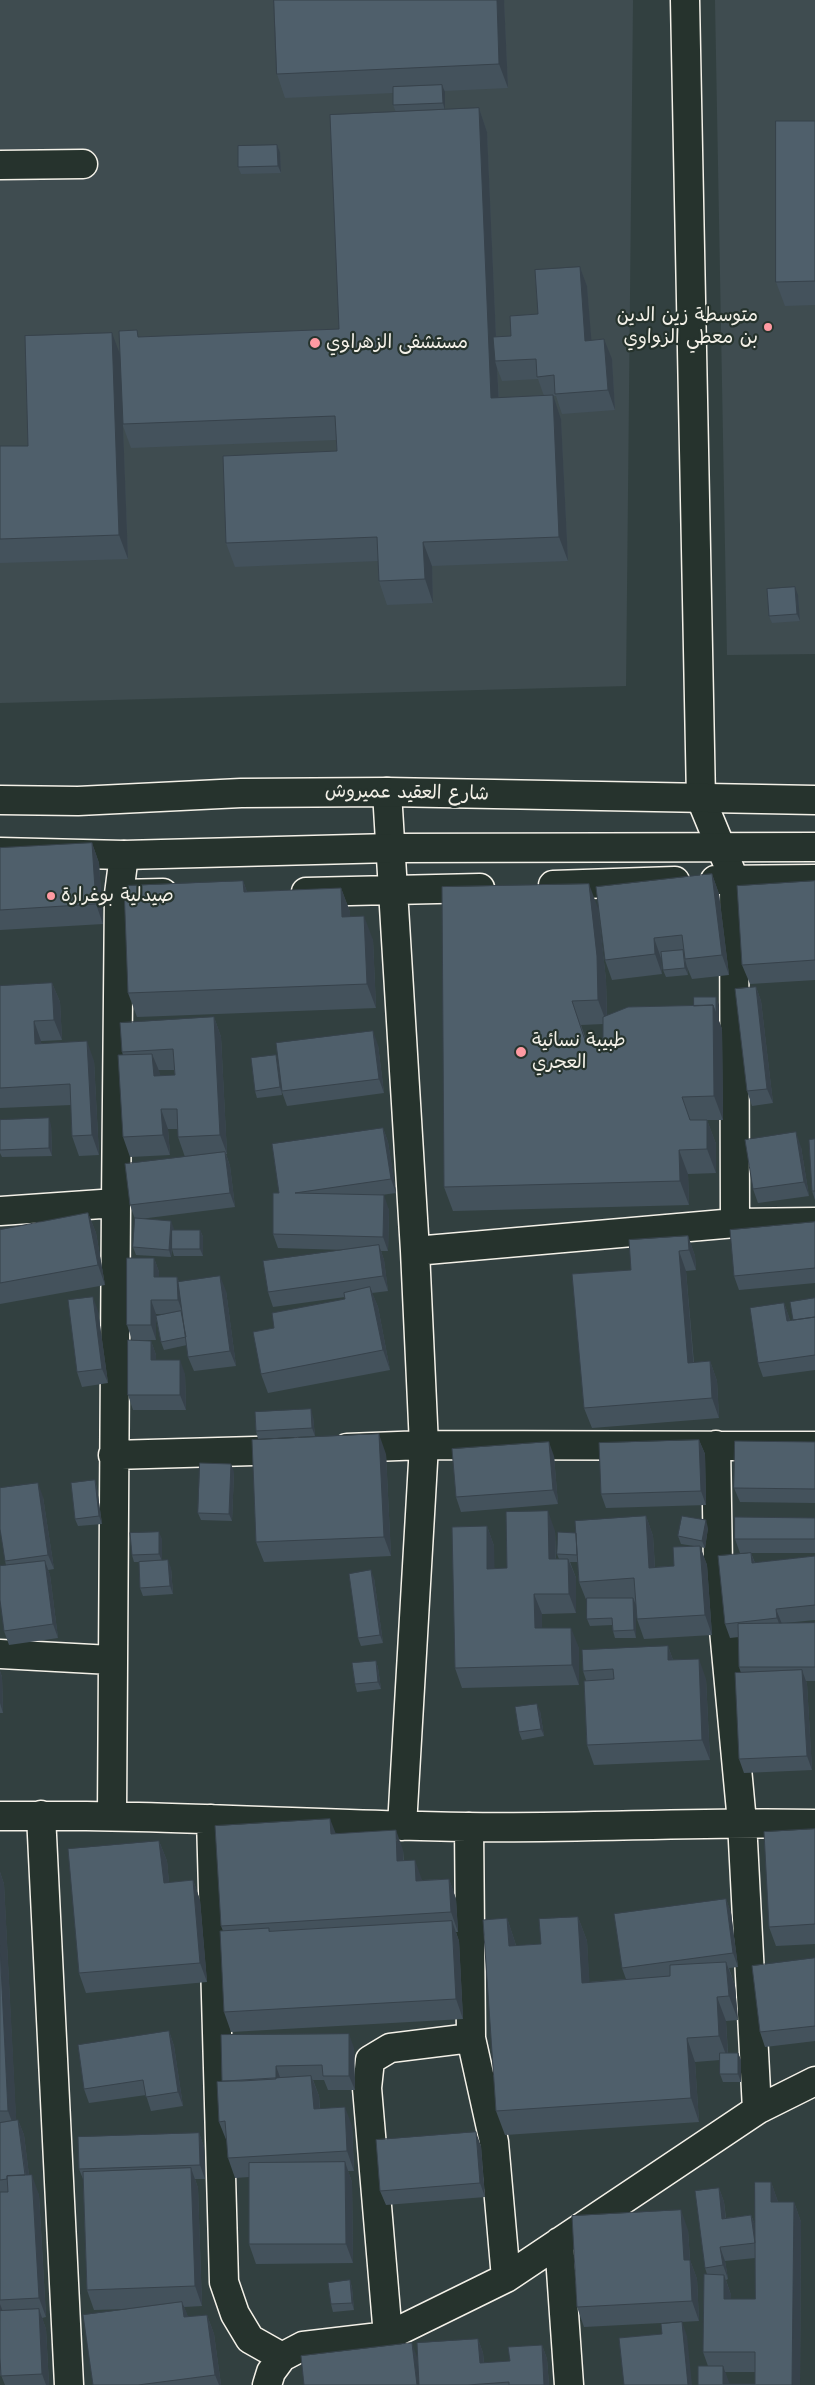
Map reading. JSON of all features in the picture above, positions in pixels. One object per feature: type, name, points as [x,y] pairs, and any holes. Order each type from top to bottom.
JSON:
[{"type":"street","points":[[685,0],[701,799],[734,879],[735,1223]]},
{"type":"street","points":[[0,165],[83,164]]},
{"type":"street","points":[[387,792],[415,1251],[424,1445],[402,1826]]},
{"type":"street","name":"شارع العقيد عميروش","points":[[0,800],[78,801],[241,793],[387,792],[815,800]]},
{"type":"street","points":[[0,852],[124,855],[391,848],[815,847]]},
{"type":"street","points":[[112,1815],[111,1660],[119,894],[124,855]]},
{"type":"street","points":[[285,892],[393,891],[734,879],[815,879]]},
{"type":"street","points":[[119,894],[187,893]]},
{"type":"street","points":[[0,1211],[116,1203]]},
{"type":"street","points":[[415,1251],[735,1223],[815,1222]]},
{"type":"street","points":[[113,1455],[424,1445],[815,1446]]},
{"type":"street","points":[[716,1445],[718,1566],[742,1822],[757,2110]]},
{"type":"street","points":[[0,1654],[111,1660]]},
{"type":"street","points":[[41,1815],[69,2385]]},
{"type":"street","points":[[0,1816],[112,1815],[469,1827],[742,1822],[815,1824]]},
{"type":"street","points":[[211,1819],[224,2282],[235,2314],[250,2340],[282,2357]]},
{"type":"street","points":[[469,1827],[471,2038],[494,2142],[506,2278]]},
{"type":"street","points":[[388,2336],[367,2088],[370,2060],[390,2048],[471,2038]]},
{"type":"street","points":[[268,2385],[271,2372],[282,2357],[303,2346],[388,2336],[506,2278],[757,2110],[815,2081]]},
{"type":"street","points":[[560,2242],[569,2385]]},
{"type":"shaded area","name":"مستشفى الزهراوي","points":[[0,0],[633,0],[626,686],[0,703]]},
{"type":"shaded area","name":"متوسطة زين الدين بن معطي الزواوي","points":[[715,0],[815,0],[815,654],[727,655]]},
{"type":"building","points":[[274,0],[497,0],[499,64],[277,74]]},
{"type":"building","points":[[442,85],[443,103],[393,105],[393,87]]},
{"type":"building","points":[[479,108],[491,398],[553,395],[559,537],[423,542],[425,579],[379,581],[377,537],[226,543],[223,456],[337,451],[335,416],[123,424],[119,331],[137,330],[138,337],[339,329],[330,115]]},
{"type":"building","points":[[776,121],[815,121],[815,281],[776,282]]},
{"type":"building","points":[[277,145],[278,166],[238,167],[238,146]]},
{"type":"building","points":[[580,267],[585,341],[604,339],[608,390],[555,394],[554,375],[537,377],[536,359],[495,361],[493,337],[511,336],[510,316],[538,314],[535,270]]},
{"type":"building","points":[[112,333],[119,535],[0,539],[0,446],[28,446],[25,336]]},
{"type":"building","points":[[795,587],[797,614],[769,616],[767,589]]},
{"type":"building","name":"صيدلية بوغرارة","points":[[92,843],[96,904],[0,910],[0,848]]},
{"type":"building","points":[[712,874],[722,955],[685,959],[682,935],[654,938],[655,954],[605,960],[596,887]]},
{"type":"building","points":[[243,881],[244,892],[341,888],[342,917],[364,916],[367,984],[128,993],[124,886]]},
{"type":"building","points":[[815,881],[815,960],[742,965],[737,886]]},
{"type":"building","name":"طبيبة نسائية العجري","points":[[589,884],[597,956],[598,1000],[572,1001],[585,1040],[603,1039],[603,1017],[628,1007],[713,1005],[714,1096],[682,1097],[690,1120],[707,1120],[707,1149],[679,1150],[680,1181],[444,1187],[442,887]]},
{"type":"building","points":[[683,950],[685,968],[663,970],[661,952]]},
{"type":"building","points":[[52,983],[54,1020],[34,1021],[35,1044],[87,1041],[92,1135],[72,1136],[70,1084],[0,1088],[0,986]]},
{"type":"building","points":[[756,987],[767,1089],[747,1091],[735,989]]},
{"type":"building","points":[[694,997],[716,997],[716,1014],[713,1005],[694,1006]]},
{"type":"building","points":[[214,1017],[220,1135],[178,1137],[177,1109],[161,1109],[163,1135],[123,1137],[118,1055],[152,1054],[154,1076],[175,1075],[173,1049],[122,1052],[120,1023]]},
{"type":"building","points":[[373,1031],[379,1079],[282,1091],[276,1043]]},
{"type":"building","points":[[276,1055],[280,1087],[255,1091],[251,1058]]},
{"type":"building","points":[[49,1118],[49,1148],[0,1150],[0,1120]]},
{"type":"building","points":[[383,1128],[391,1179],[295,1193],[384,1195],[383,1237],[273,1234],[273,1193],[279,1193],[272,1144]]},
{"type":"building","points":[[796,1132],[804,1182],[753,1189],[745,1140]]},
{"type":"building","points":[[815,1139],[815,1191],[812,1191],[809,1140]]},
{"type":"building","points":[[225,1152],[230,1193],[130,1205],[125,1164]]},
{"type":"building","points":[[88,1213],[98,1265],[0,1283],[0,1230]]},
{"type":"building","points":[[135,1218],[171,1221],[169,1250],[133,1247]]},
{"type":"building","points":[[815,1222],[815,1268],[734,1276],[730,1230]]},
{"type":"building","points":[[172,1230],[200,1230],[200,1249],[172,1249]]},
{"type":"building","points":[[688,1236],[689,1250],[679,1251],[688,1363],[710,1361],[712,1398],[584,1408],[572,1274],[631,1270],[629,1240]]},
{"type":"building","points":[[379,1245],[383,1276],[268,1292],[263,1261]]},
{"type":"building","points":[[127,1258],[154,1258],[154,1277],[177,1277],[178,1300],[151,1300],[151,1325],[127,1325]]},
{"type":"building","points":[[220,1276],[230,1351],[188,1357],[178,1282]]},
{"type":"building","points":[[370,1287],[383,1350],[261,1374],[253,1332],[274,1328],[272,1313],[345,1299],[344,1293]]},
{"type":"building","points":[[93,1297],[102,1369],[77,1372],[68,1300]]},
{"type":"building","points":[[815,1298],[815,1317],[793,1320],[790,1302]]},
{"type":"building","points":[[784,1303],[787,1321],[815,1317],[815,1355],[758,1363],[750,1308]]},
{"type":"building","points":[[181,1311],[186,1337],[161,1342],[156,1316]]},
{"type":"building","points":[[128,1340],[151,1341],[151,1360],[180,1360],[180,1395],[128,1395]]},
{"type":"building","points":[[311,1409],[312,1428],[256,1431],[255,1412]]},
{"type":"building","points":[[379,1434],[384,1537],[256,1542],[252,1440]]},
{"type":"building","points":[[699,1440],[701,1491],[601,1494],[599,1443]]},
{"type":"building","points":[[735,1441],[815,1442],[815,1489],[734,1488]]},
{"type":"building","points":[[549,1442],[553,1490],[456,1497],[452,1449]]},
{"type":"building","points":[[200,1463],[231,1464],[229,1514],[198,1513]]},
{"type":"building","points":[[95,1480],[99,1516],[75,1519],[71,1483]]},
{"type":"building","points":[[38,1483],[48,1555],[5,1561],[0,1529],[0,1488]]},
{"type":"building","points":[[548,1511],[549,1559],[568,1559],[569,1594],[534,1594],[535,1628],[571,1628],[572,1665],[455,1668],[452,1527],[487,1526],[487,1569],[507,1568],[506,1512]]},
{"type":"building","points":[[646,1516],[649,1568],[674,1566],[673,1547],[700,1546],[705,1615],[637,1619],[634,1578],[579,1582],[575,1521]]},
{"type":"building","points":[[682,1516],[706,1520],[702,1541],[678,1536]]},
{"type":"building","points":[[735,1517],[815,1518],[815,1539],[735,1539]]},
{"type":"building","points":[[159,1532],[159,1554],[132,1555],[130,1533]]},
{"type":"building","points":[[558,1532],[576,1533],[577,1555],[557,1554]]},
{"type":"building","points":[[751,1553],[752,1563],[815,1556],[815,1605],[776,1609],[777,1618],[725,1624],[718,1556]]},
{"type":"building","points":[[168,1560],[170,1586],[140,1588],[139,1562]]},
{"type":"building","points":[[45,1561],[53,1624],[4,1631],[0,1600],[0,1566]]},
{"type":"building","points":[[371,1570],[380,1635],[358,1638],[349,1574]]},
{"type":"building","points":[[587,1598],[633,1598],[634,1630],[613,1631],[612,1618],[587,1619]]},
{"type":"building","points":[[815,1623],[815,1667],[739,1667],[738,1624]]},
{"type":"building","points":[[668,1646],[668,1660],[699,1659],[702,1740],[587,1745],[584,1681],[614,1679],[613,1669],[583,1671],[582,1650]]},
{"type":"building","points":[[376,1661],[378,1682],[355,1684],[352,1663]]},
{"type":"building","points":[[802,1670],[807,1756],[739,1759],[735,1673]]},
{"type":"building","points":[[537,1704],[541,1729],[519,1732],[515,1707]]},
{"type":"building","points":[[330,1819],[331,1834],[396,1830],[397,1861],[415,1860],[416,1881],[449,1879],[451,1912],[221,1926],[215,1826]]},
{"type":"building","points":[[815,1829],[815,1924],[769,1927],[764,1832]]},
{"type":"building","points":[[159,1841],[164,1883],[193,1880],[200,1963],[79,1973],[68,1849]]},
{"type":"building","points":[[726,1899],[733,1953],[622,1968],[614,1914]]},
{"type":"building","points":[[578,1917],[582,1983],[670,1976],[670,1965],[726,1962],[729,1996],[717,1997],[719,2036],[687,2038],[691,2098],[496,2111],[483,1920],[507,1918],[509,1946],[541,1944],[539,1919]]},
{"type":"building","points":[[452,1921],[456,1999],[224,2012],[220,1931],[269,1928],[269,1931]]},
{"type":"building","points":[[0,1946],[8,2111],[0,2111]]},
{"type":"building","points":[[815,1958],[815,2026],[760,2032],[752,1966]]},
{"type":"building","points":[[169,2031],[178,2092],[146,2097],[143,2080],[84,2089],[78,2045]]},
{"type":"building","points":[[349,2034],[349,2076],[323,2076],[322,2065],[276,2066],[276,2079],[222,2081],[221,2035]]},
{"type":"building","points":[[720,2053],[738,2053],[738,2074],[720,2074]]},
{"type":"building","points":[[311,2076],[314,2109],[345,2107],[347,2151],[228,2158],[225,2121],[219,2122],[217,2082]]},
{"type":"building","points":[[18,2120],[25,2175],[7,2176],[7,2179],[0,2180],[0,2123]]},
{"type":"building","points":[[476,2132],[480,2183],[380,2191],[376,2140]]},
{"type":"building","points":[[199,2133],[200,2165],[79,2169],[78,2137]]},
{"type":"building","points":[[345,2162],[346,2244],[249,2244],[249,2163]]},
{"type":"building","points":[[191,2168],[195,2286],[87,2290],[83,2172]]},
{"type":"building","points":[[32,2175],[39,2298],[0,2300],[0,2192],[8,2192],[7,2176]]},
{"type":"building","points":[[755,2182],[771,2182],[771,2202],[794,2202],[792,2385],[698,2385],[698,2366],[723,2366],[723,2384],[755,2384],[755,2352],[703,2352],[704,2274],[724,2275],[724,2299],[755,2299]]},
{"type":"building","points":[[719,2188],[722,2219],[751,2215],[755,2243],[720,2247],[723,2265],[705,2268],[695,2191]]},
{"type":"building","points":[[681,2210],[684,2260],[690,2260],[692,2301],[577,2307],[572,2216]]},
{"type":"building","points":[[350,2280],[352,2303],[331,2304],[328,2283]]},
{"type":"building","points":[[182,2302],[184,2317],[207,2315],[215,2375],[138,2385],[93,2385],[83,2315]]},
{"type":"building","points":[[39,2309],[42,2374],[1,2376],[0,2311]]},
{"type":"building","points":[[682,2322],[688,2385],[624,2385],[619,2338],[662,2334],[661,2324]]},
{"type":"building","points":[[478,2339],[480,2363],[510,2361],[508,2347],[542,2345],[544,2385],[509,2385],[509,2382],[468,2385],[419,2385],[417,2343]]},
{"type":"building","points":[[412,2343],[417,2385],[304,2385],[301,2356]]},
{"type":"place","name":"متوسطة زين الدين بن معطي الزواوي","points":[[768,327]]},
{"type":"place","name":"مستشفى الزهراوي","points":[[315,343]]},
{"type":"place","name":"صيدلية بوغرارة","points":[[51,896]]},
{"type":"place","name":"طبيبة نسائية العجري","points":[[521,1052]]}]
